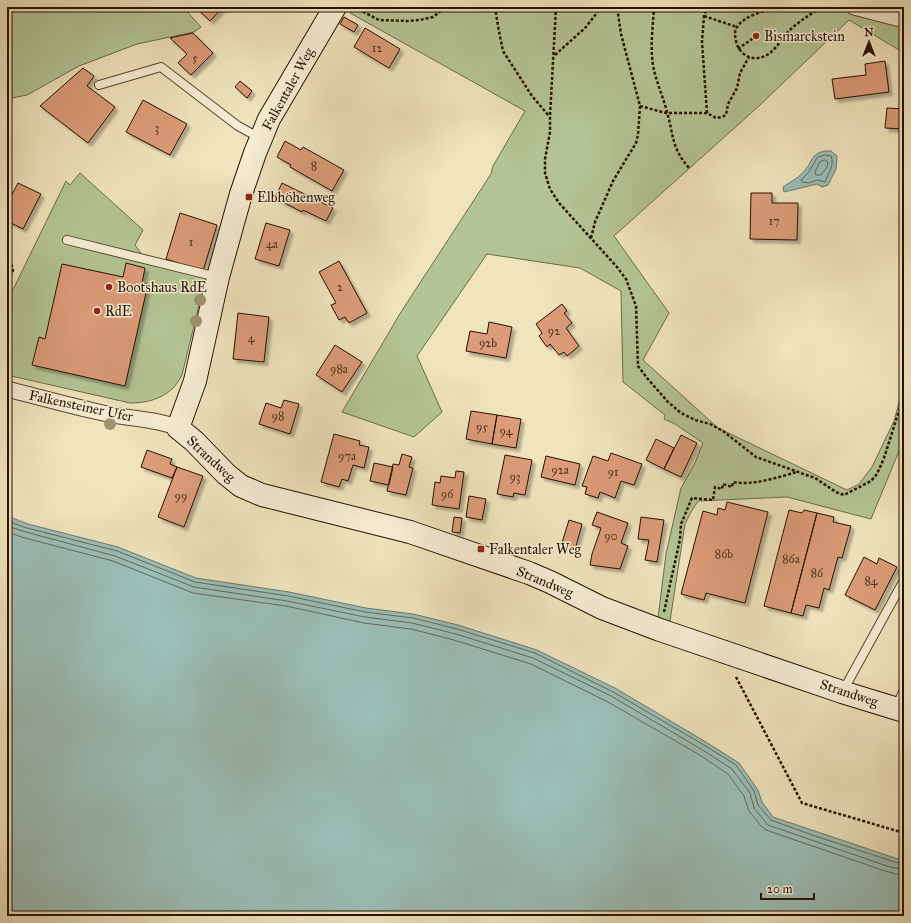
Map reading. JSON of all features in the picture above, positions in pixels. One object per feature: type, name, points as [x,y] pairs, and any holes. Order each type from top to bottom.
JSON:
[{"type":"street","name":"Falkentaler Weg","points":[[178,428],[195,381],[218,277],[241,194],[261,139],[269,119],[335,7]]},
{"type":"street","points":[[854,7],[904,20]]},
{"type":"street","name":"Falkensteiner Ufer","points":[[7,389],[103,414],[157,421],[178,428]]},
{"type":"street","name":"Strandweg","points":[[178,428],[194,441],[226,474],[241,486],[262,495],[410,532],[529,573],[602,608],[723,652],[842,692],[901,703]]},
{"type":"lane","points":[[98,85],[161,67],[238,126],[261,139]]},
{"type":"lane","points":[[67,240],[218,277]]},
{"type":"lane","points":[[842,692],[904,580]]},
{"type":"path","points":[[354,7],[379,20],[408,21],[433,17],[446,7]]},
{"type":"path","points":[[495,7],[504,51],[532,96],[550,116]]},
{"type":"path","points":[[556,7],[550,132],[545,159],[545,173],[550,189],[559,203],[626,280],[636,306],[638,366],[657,391],[681,413],[695,420],[710,424],[723,431],[756,457],[815,478],[836,492],[844,495],[870,481],[881,466],[904,395]]},
{"type":"path","points":[[554,55],[585,28],[600,9],[617,7],[621,34],[640,106],[638,135],[636,143],[613,181],[595,222],[591,239]]},
{"type":"path","points":[[654,7],[651,42],[653,64],[659,89],[668,113],[676,150],[689,168]]},
{"type":"path","points":[[707,7],[704,16],[702,42],[707,113]]},
{"type":"path","points":[[778,7],[746,19],[737,27],[734,35],[741,53],[749,57],[757,58],[767,55],[791,29],[822,7]]},
{"type":"path","points":[[704,16],[737,27]]},
{"type":"path","points":[[738,48],[756,36]]},
{"type":"path","points":[[640,106],[668,113],[707,113],[716,118],[722,117],[726,114],[728,104],[737,88],[740,73],[749,57]]},
{"type":"path","points":[[7,250],[13,270],[7,284]]},
{"type":"path","points":[[904,328],[902,338],[902,366],[904,384]]},
{"type":"path","points":[[660,630],[680,539],[681,524],[692,498],[713,500],[715,487],[722,489],[723,484],[732,487],[733,482],[741,484],[798,472]]},
{"type":"path","points":[[723,652],[802,803],[904,833]]},
{"type":"green space","points":[[19,7],[183,7],[201,27],[194,32],[137,44],[79,66],[27,95],[7,99],[7,16]]},
{"type":"green space","points":[[354,7],[904,7],[904,53],[849,20],[760,105],[614,236],[669,313],[643,360],[718,428],[847,490],[859,484],[872,467],[894,421],[901,395],[900,331],[902,321],[904,319],[904,439],[871,519],[787,497],[698,501],[685,524],[670,621],[658,618],[666,554],[681,488],[695,463],[703,443],[675,424],[664,419],[665,415],[623,382],[621,291],[580,268],[487,254],[417,356],[442,412],[414,437],[342,412],[401,312],[491,174],[493,166],[525,111],[350,13]]},
{"type":"green space","name":"Bootshaus RdE","points":[[80,173],[143,230],[135,245],[144,257],[207,272],[182,375],[172,389],[162,396],[152,400],[130,403],[7,375],[7,302],[66,181],[70,185]]},
{"type":"water","points":[[824,151],[831,151],[837,156],[836,169],[828,185],[822,187],[817,184],[784,192],[783,187],[803,173],[816,154]]},
{"type":"water","points":[[7,516],[28,524],[118,547],[196,578],[289,592],[366,608],[413,614],[458,625],[537,650],[615,688],[739,763],[758,790],[762,802],[773,817],[904,861],[904,916],[7,916]]},
{"type":"building","points":[[195,7],[223,7],[210,21]]},
{"type":"building","points":[[344,17],[358,25],[354,32],[340,24]]},
{"type":"building","points":[[365,28],[400,49],[389,68],[354,47]]},
{"type":"building","points":[[193,33],[213,53],[191,75],[178,63],[187,54],[170,38]]},
{"type":"building","points":[[885,61],[889,92],[835,99],[832,79],[866,75],[865,64]]},
{"type":"building","points":[[83,68],[94,76],[87,86],[115,107],[88,143],[40,106]]},
{"type":"building","points":[[240,81],[252,91],[247,98],[235,87]]},
{"type":"building","points":[[143,100],[187,124],[170,155],[126,132]]},
{"type":"building","points":[[887,108],[904,109],[904,129],[885,128]]},
{"type":"building","points":[[285,141],[301,150],[303,147],[344,170],[332,191],[290,167],[291,165],[277,157]]},
{"type":"building","points":[[18,183],[41,194],[23,229],[7,221],[7,204]]},
{"type":"building","points":[[282,183],[333,208],[326,221],[303,210],[302,212],[275,198]]},
{"type":"building","points":[[751,193],[772,193],[772,203],[798,203],[797,240],[750,239]]},
{"type":"building","points":[[7,195],[11,196],[7,204]]},
{"type":"building","points":[[180,213],[217,225],[203,271],[166,259]]},
{"type":"building","points":[[266,223],[290,230],[279,266],[255,259]]},
{"type":"building","points":[[339,261],[367,313],[349,323],[345,317],[339,320],[331,305],[336,303],[319,272]]},
{"type":"building","name":"RdE","points":[[126,263],[145,268],[142,283],[148,284],[125,386],[32,365],[39,337],[45,339],[62,264],[123,277]]},
{"type":"building","points":[[562,304],[567,311],[564,313],[572,323],[566,328],[579,346],[567,356],[564,352],[559,355],[550,344],[547,347],[539,336],[542,333],[536,324]]},
{"type":"building","points":[[238,313],[269,317],[264,362],[233,359]]},
{"type":"building","points":[[489,322],[512,327],[506,358],[466,351],[470,331],[487,334]]},
{"type":"building","points":[[335,345],[362,362],[342,392],[316,375]]},
{"type":"building","points":[[284,400],[299,404],[290,434],[259,424],[266,403],[281,408]]},
{"type":"building","points":[[471,411],[497,415],[492,444],[466,439]]},
{"type":"building","points":[[497,415],[521,419],[516,448],[492,444]]},
{"type":"building","points":[[334,434],[360,441],[359,445],[369,447],[364,468],[353,465],[348,481],[342,479],[339,487],[321,482]]},
{"type":"building","points":[[681,435],[697,443],[681,477],[664,469]]},
{"type":"building","points":[[656,439],[674,448],[664,469],[646,460]]},
{"type":"building","points":[[147,450],[172,459],[170,464],[177,467],[172,478],[141,467]]},
{"type":"building","points":[[611,453],[642,464],[634,485],[621,481],[615,498],[600,492],[598,498],[585,494],[587,487],[582,486],[593,456],[608,461]]},
{"type":"building","points":[[402,454],[412,457],[409,467],[413,468],[406,495],[387,491],[393,464],[399,465]]},
{"type":"building","points":[[505,455],[532,460],[525,495],[514,493],[513,497],[497,494]]},
{"type":"building","points":[[546,456],[580,464],[575,485],[541,477]]},
{"type":"building","points":[[374,463],[393,467],[389,485],[370,481]]},
{"type":"building","points":[[177,467],[203,476],[184,527],[158,517]]},
{"type":"building","points":[[456,471],[464,472],[459,509],[432,505],[435,482],[440,483],[441,476],[455,478]]},
{"type":"building","points":[[469,496],[486,499],[482,520],[466,517]]},
{"type":"building","points":[[727,502],[768,512],[745,603],[706,593],[704,600],[681,594],[703,511],[717,515],[718,508],[725,510]]},
{"type":"building","points":[[789,510],[802,513],[804,510],[817,513],[791,613],[764,606]]},
{"type":"building","points":[[597,512],[628,523],[621,543],[628,546],[620,569],[590,565],[592,554],[601,528],[592,525]]},
{"type":"building","points":[[817,513],[834,517],[833,522],[851,526],[842,558],[838,557],[829,590],[824,588],[819,608],[806,605],[803,616],[791,613]]},
{"type":"building","points":[[454,517],[462,518],[460,533],[452,532]]},
{"type":"building","points":[[641,517],[664,520],[657,562],[645,560],[649,540],[638,539]]},
{"type":"building","points":[[569,520],[582,524],[575,550],[561,546]]},
{"type":"building","points":[[864,557],[877,564],[879,558],[897,567],[875,610],[845,595]]},
{"type":"place","name":"Bismarckstein","points":[[756,36]]},
{"type":"place","name":"Elbhöhenweg","points":[[249,197]]},
{"type":"place","name":"Bootshaus RdE","points":[[109,287]]},
{"type":"place","name":"RdE","points":[[97,311]]},
{"type":"place","name":"Falkentaler Weg","points":[[481,549]]}]
